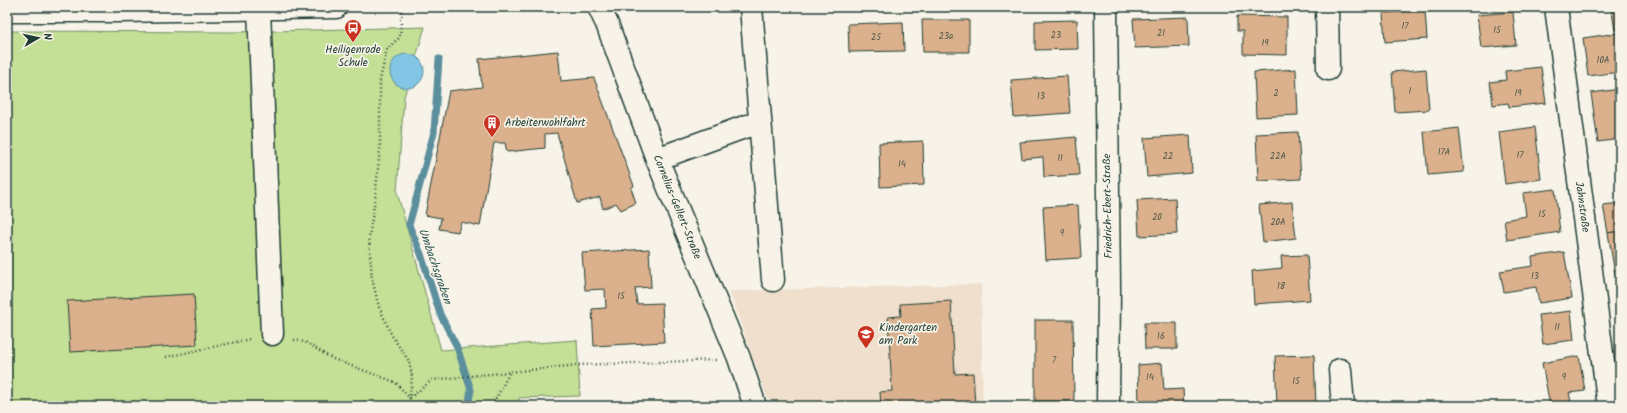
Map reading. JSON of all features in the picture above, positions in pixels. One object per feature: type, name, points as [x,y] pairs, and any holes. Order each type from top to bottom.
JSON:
[{"type":"street","points":[[7,11],[336,7]]},
{"type":"street","name":"Cornelius-Gellert-Straße","points":[[599,7],[607,24],[657,159],[738,358],[755,406]]},
{"type":"street","points":[[751,7],[773,280]]},
{"type":"street","name":"Friedrich-Ebert-Straße","points":[[1106,7],[1109,288],[1108,406]]},
{"type":"street","points":[[1327,7],[1328,69]]},
{"type":"street","name":"Jahnstraße","points":[[1556,7],[1610,406]]},
{"type":"street","points":[[259,9],[272,334]]},
{"type":"street","points":[[657,159],[747,126],[760,126]]},
{"type":"street","points":[[1340,370],[1343,406]]},
{"type":"path","points":[[402,7],[400,37],[387,49],[380,80],[380,149],[369,238],[372,279],[379,307],[392,336],[409,361],[412,376],[410,398]]},
{"type":"path","points":[[166,357],[272,334],[305,342],[333,359],[395,382],[410,398]]},
{"type":"path","points":[[404,406],[410,398],[432,380],[578,365],[738,358]]},
{"type":"path","points":[[492,406],[510,372]]},
{"type":"shaded area","name":"Kindergarten am Park","points":[[981,284],[983,406],[770,406],[729,291]]},
{"type":"green space","points":[[425,27],[404,97],[397,192],[441,350],[577,340],[580,396],[519,398],[519,406],[7,406],[7,31],[235,32]]},
{"type":"water","points":[[404,54],[410,54],[419,59],[423,65],[423,77],[419,83],[410,88],[404,88],[395,83],[390,74],[390,68],[395,59]]},
{"type":"building","points":[[1611,7],[1620,7],[1620,29],[1615,30]]},
{"type":"building","points":[[1425,10],[1427,39],[1385,42],[1383,13]]},
{"type":"building","points":[[1513,12],[1516,45],[1481,48],[1477,15]]},
{"type":"building","points":[[1237,16],[1287,17],[1287,55],[1243,54],[1243,31],[1237,31]]},
{"type":"building","points":[[1188,17],[1189,46],[1135,48],[1133,19]]},
{"type":"building","points":[[922,20],[969,20],[969,52],[923,52]]},
{"type":"building","points":[[1077,20],[1078,49],[1035,50],[1035,21]]},
{"type":"building","points":[[903,22],[904,51],[849,52],[848,24]]},
{"type":"building","points":[[1618,33],[1620,48],[1620,72],[1588,76],[1583,38]]},
{"type":"building","name":"Arbeiterwohlfahrt","points":[[558,51],[561,81],[594,78],[634,186],[631,188],[636,203],[621,210],[616,203],[603,209],[600,197],[577,203],[557,133],[545,134],[545,148],[507,152],[505,143],[494,143],[480,226],[461,222],[458,232],[439,229],[441,218],[425,215],[449,91],[482,87],[479,59]]},
{"type":"building","points":[[1541,67],[1546,103],[1509,107],[1508,103],[1493,105],[1490,82],[1506,80],[1505,71]]},
{"type":"building","points":[[1296,69],[1298,115],[1256,117],[1254,72]]},
{"type":"building","points":[[1426,69],[1429,110],[1395,112],[1392,72]]},
{"type":"building","points":[[1067,76],[1070,113],[1014,117],[1011,80]]},
{"type":"building","points":[[1620,89],[1620,139],[1598,142],[1591,93]]},
{"type":"building","points":[[1535,127],[1541,179],[1505,184],[1499,132]]},
{"type":"building","points":[[1459,128],[1464,172],[1428,175],[1424,132]]},
{"type":"building","points":[[1298,132],[1301,179],[1258,181],[1256,134]]},
{"type":"building","points":[[1190,135],[1192,173],[1147,177],[1144,138]]},
{"type":"building","points":[[1076,137],[1079,175],[1044,177],[1043,157],[1022,159],[1020,142]]},
{"type":"building","points":[[923,141],[924,185],[880,187],[879,143]]},
{"type":"building","points":[[1555,189],[1560,232],[1507,240],[1504,220],[1526,216],[1523,193]]},
{"type":"building","points":[[1175,198],[1177,234],[1139,236],[1137,200]]},
{"type":"building","points":[[1292,202],[1296,238],[1263,242],[1259,205]]},
{"type":"building","points":[[1620,203],[1620,231],[1608,233],[1603,205]]},
{"type":"building","points":[[1078,205],[1081,258],[1046,260],[1043,207]]},
{"type":"building","points":[[1620,231],[1620,291],[1618,291],[1608,233]]},
{"type":"building","points":[[649,249],[651,287],[635,288],[637,304],[662,303],[664,342],[594,346],[592,309],[606,308],[605,289],[585,290],[582,253]]},
{"type":"building","points":[[1564,252],[1572,298],[1539,303],[1536,287],[1504,292],[1500,271],[1533,266],[1532,257]]},
{"type":"building","points":[[1307,255],[1310,300],[1254,304],[1252,271],[1282,268],[1281,256]]},
{"type":"building","points":[[194,294],[197,345],[70,352],[67,301]]},
{"type":"building","points":[[951,301],[955,374],[973,373],[975,406],[881,406],[880,392],[892,391],[888,317],[901,316],[900,304]]},
{"type":"building","points":[[1571,311],[1574,340],[1543,344],[1539,315]]},
{"type":"building","points":[[1035,320],[1073,320],[1074,401],[1035,401]]},
{"type":"building","points":[[1144,323],[1177,323],[1177,349],[1145,349]]},
{"type":"building","points":[[1314,355],[1316,406],[1277,406],[1275,356]]},
{"type":"building","points":[[1579,356],[1585,391],[1569,393],[1572,406],[1550,406],[1542,363]]},
{"type":"building","points":[[1162,363],[1164,390],[1183,389],[1184,406],[1139,406],[1138,365]]},
{"type":"waterway","name":"Umbachsgraben","points":[[439,59],[434,132],[409,225],[421,254],[440,314],[457,347],[471,390],[468,406]]},
{"type":"place","name":"Heiligenrode Schule","points":[[353,43]]},
{"type":"place","name":"Arbeiterwohlfahrt","points":[[492,138]]},
{"type":"place","name":"Kindergarten am Park","points":[[866,349]]}]
